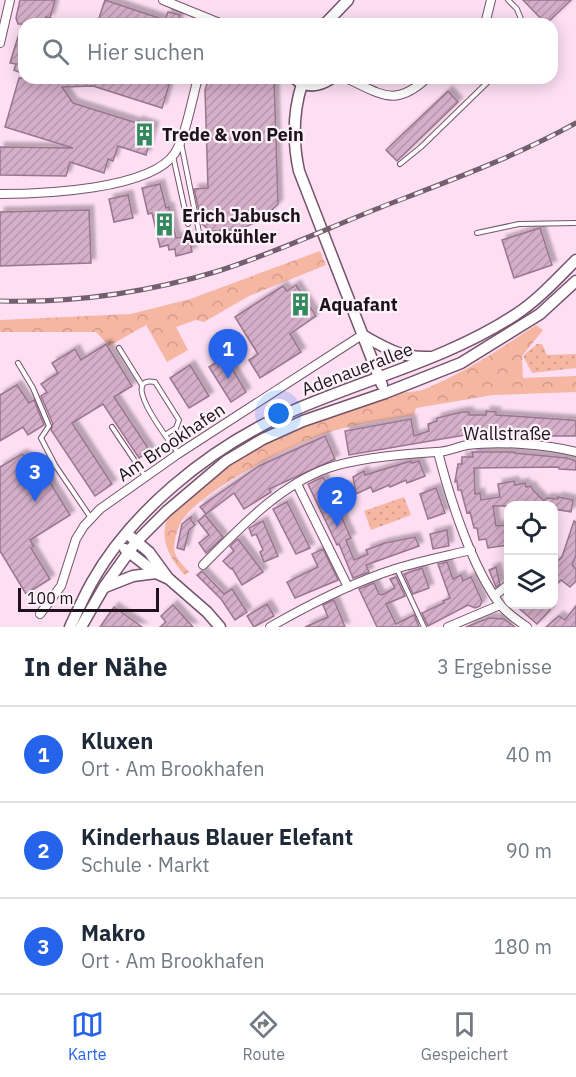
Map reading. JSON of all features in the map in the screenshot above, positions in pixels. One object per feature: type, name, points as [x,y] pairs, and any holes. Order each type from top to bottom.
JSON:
[{"type":"main road","points":[[331,18],[348,0]]},
{"type":"main road","points":[[298,84],[295,117],[299,171],[385,393]]},
{"type":"main road","name":"Adenauerallee","points":[[70,627],[92,581],[118,543],[142,515],[226,446],[309,404],[380,379],[478,338],[534,301],[576,260]]},
{"type":"main road","name":"Adenauerallee","points":[[81,627],[104,587],[136,542],[207,475],[248,448],[303,421],[385,393],[461,363],[540,314],[576,281]]},
{"type":"main road","points":[[363,335],[393,353],[433,357]]},
{"type":"main road","points":[[126,534],[149,552],[169,579],[207,612],[220,627]]},
{"type":"main road","points":[[118,543],[156,573],[169,579]]},
{"type":"main road","points":[[104,587],[133,576],[156,573]]},
{"type":"street","points":[[0,43],[10,0]]},
{"type":"street","points":[[163,0],[205,18]]},
{"type":"street","points":[[486,18],[491,0]]},
{"type":"street","points":[[0,194],[46,194],[128,180],[155,170],[173,156],[181,139],[196,84]]},
{"type":"street","points":[[360,84],[385,95],[396,97],[411,91],[420,84]]},
{"type":"street","name":"Am Brookhafen","points":[[40,614],[61,586],[76,539],[91,518],[178,454],[363,335]]},
{"type":"street","name":"Wallstraße","points":[[203,565],[260,510],[297,484],[319,472],[338,466],[481,444],[543,446],[576,452]]},
{"type":"street","points":[[438,452],[447,486],[471,550],[494,596],[500,605],[527,627]]},
{"type":"street","points":[[297,484],[348,587]]},
{"type":"street","points":[[270,627],[317,601],[397,568],[471,550]]},
{"type":"street","points":[[494,596],[504,588]]},
{"type":"street","points":[[448,627],[500,605]]},
{"type":"lane","points":[[508,0],[517,9],[521,18]]},
{"type":"lane","points":[[400,164],[486,84]]},
{"type":"lane","points":[[181,139],[186,177],[199,231],[215,241],[244,232]]},
{"type":"lane","points":[[173,156],[188,224]]},
{"type":"lane","points":[[477,233],[519,224],[576,223]]},
{"type":"lane","points":[[119,348],[142,385]]},
{"type":"lane","points":[[18,363],[33,388],[48,426],[41,438],[55,465],[91,518]]},
{"type":"lane","points":[[165,435],[176,428],[179,420],[155,382],[146,382],[140,391],[143,399],[165,435],[178,454]]},
{"type":"lane","points":[[112,427],[146,476]]},
{"type":"lane","points":[[397,568],[424,627]]},
{"type":"green space","points":[[320,251],[326,265],[249,296],[204,322],[196,320],[176,327],[188,350],[167,362],[146,325],[109,346],[96,332],[0,332],[0,320],[131,314],[190,299]]},
{"type":"green space","points":[[536,325],[543,330],[522,356],[523,378],[576,376],[576,392],[493,395],[416,408],[414,415],[343,428],[296,445],[228,482],[191,509],[181,522],[174,549],[189,572],[185,575],[175,563],[165,541],[164,533],[170,515],[213,477],[236,461],[313,423],[394,394],[421,390],[440,382],[482,360]]},
{"type":"green space","points":[[537,344],[542,344],[547,355],[576,354],[576,368],[532,373],[523,356]]},
{"type":"green space","points":[[404,497],[411,515],[371,530],[364,511]]},
{"type":"building","points":[[20,0],[55,0],[50,18],[18,18],[18,24],[16,18]]},
{"type":"building","points":[[105,0],[159,18],[99,18]]},
{"type":"building","points":[[523,0],[571,0],[552,18],[540,18]]},
{"type":"building","points":[[168,12],[180,15],[179,18],[166,18]]},
{"type":"building","points":[[18,37],[18,72],[14,70],[16,64],[10,63]]},
{"type":"building","points":[[18,82],[18,84],[169,84],[162,108],[93,86],[62,87],[73,103],[154,126],[146,155],[118,146],[113,161],[108,159],[104,173],[70,162],[66,176],[0,175],[0,147],[73,148],[5,127]]},
{"type":"building","points":[[207,84],[274,84],[278,204],[260,221],[237,230],[210,231],[202,224],[194,189],[208,188],[205,90]]},
{"type":"building","points":[[448,91],[458,102],[397,161],[386,150]]},
{"type":"building","name":"Erich Jabusch Autokühler","points":[[160,184],[166,208],[169,207],[176,238],[189,236],[192,252],[176,256],[175,249],[169,250],[168,245],[160,247],[152,213],[148,214],[142,188]]},
{"type":"building","points":[[128,195],[133,218],[114,222],[109,199]]},
{"type":"building","points":[[89,210],[91,263],[0,266],[0,212]]},
{"type":"building","points":[[540,228],[552,265],[514,278],[502,240]]},
{"type":"building","points":[[296,285],[316,316],[290,334],[301,352],[260,378],[249,360],[258,354],[235,317],[283,286],[287,291]]},
{"type":"building","points":[[106,344],[132,386],[114,397],[150,451],[139,458],[103,404],[72,423],[112,484],[95,496],[51,430],[53,424],[41,396],[47,392],[41,384],[58,373],[52,363],[75,349],[81,360]]},
{"type":"building","points":[[225,357],[246,392],[231,402],[209,367]]},
{"type":"building","points":[[190,365],[209,396],[189,408],[170,378]]},
{"type":"building","points":[[17,385],[29,403],[34,400],[44,425],[28,435],[23,427],[0,441],[0,395]]},
{"type":"building","points":[[486,411],[496,412],[496,415],[576,421],[576,436],[465,435],[349,455],[345,431],[411,419],[414,436],[429,431],[428,424],[437,421],[437,418],[462,412],[469,412],[469,415],[486,415]]},
{"type":"building","points":[[325,436],[335,459],[269,489],[271,492],[244,509],[234,493],[206,514],[200,507],[259,466]]},
{"type":"building","points":[[472,452],[514,452],[567,458],[576,461],[576,470],[559,469],[558,467],[474,468],[475,494],[480,493],[481,500],[500,497],[498,484],[514,481],[515,485],[525,483],[526,487],[531,486],[544,501],[504,501],[504,506],[493,506],[496,526],[504,525],[504,546],[488,548],[486,539],[479,540],[477,528],[474,528],[461,490],[458,490],[457,481],[455,482],[458,464],[462,464],[462,457],[473,457]]},
{"type":"building","points":[[22,454],[38,463],[70,515],[30,540],[34,546],[31,548],[50,579],[26,594],[0,551],[0,467]]},
{"type":"building","points":[[411,461],[412,463],[419,461],[425,476],[407,483],[406,480],[390,487],[389,485],[373,492],[371,487],[356,494],[353,477],[364,471],[365,475]]},
{"type":"building","points":[[323,477],[331,494],[347,486],[352,496],[341,501],[343,504],[337,507],[351,538],[346,540],[354,560],[368,554],[366,550],[385,543],[415,537],[419,546],[366,565],[369,572],[353,578],[339,544],[337,545],[308,484]]},
{"type":"building","points":[[436,488],[445,513],[428,519],[420,494]]},
{"type":"building","points":[[558,497],[573,500],[571,512],[558,510],[558,501],[544,501],[547,498],[558,499]]},
{"type":"building","points":[[287,502],[310,548],[296,554],[273,509]]},
{"type":"building","points":[[205,515],[223,537],[206,553],[199,543],[209,535],[198,521]]},
{"type":"building","points":[[191,517],[195,525],[189,530],[184,550],[177,548],[182,524]]},
{"type":"building","points":[[263,521],[278,556],[264,562],[260,552],[263,550],[256,534],[252,536],[249,528]]},
{"type":"building","points":[[574,521],[576,522],[576,555],[572,565],[576,569],[576,581],[570,587],[561,580],[558,583],[558,560],[562,557]]},
{"type":"building","points":[[447,530],[449,546],[433,549],[430,534]]},
{"type":"building","points":[[238,539],[263,572],[242,585],[232,568],[223,561],[234,551],[230,546]]},
{"type":"building","points":[[323,549],[338,580],[295,598],[287,582],[318,567],[312,554]]},
{"type":"building","points":[[447,562],[453,579],[461,575],[463,581],[471,577],[482,601],[480,606],[475,608],[468,605],[428,626],[422,613],[450,598],[438,564]]},
{"type":"building","points":[[496,567],[500,584],[496,587],[489,570]]},
{"type":"building","points":[[422,568],[429,588],[413,594],[404,574]]},
{"type":"building","points":[[202,571],[224,594],[232,589],[247,612],[235,620],[221,599],[197,575]]},
{"type":"building","points":[[396,577],[405,596],[386,604],[396,624],[414,615],[419,627],[377,627],[359,589],[374,583],[379,594],[382,595],[395,588],[390,579]]},
{"type":"building","points":[[334,600],[345,627],[305,627],[328,617],[323,605]]},
{"type":"building","points":[[267,604],[274,616],[254,627],[247,616]]},
{"type":"building","points":[[173,605],[193,627],[160,627],[166,622],[161,616]]},
{"type":"building","points":[[576,606],[576,627],[546,627],[559,616],[565,620]]},
{"type":"building","points":[[114,607],[142,627],[100,627]]},
{"type":"building","points":[[520,609],[549,609],[537,624]]},
{"type":"building","points":[[489,618],[504,619],[515,627],[466,627]]},
{"type":"railway","points":[[0,301],[55,300],[109,295],[162,286],[215,272],[482,168],[576,123]]},
{"type":"place","name":"Trede & von Pein","points":[[144,134]]},
{"type":"place","name":"Erich Jabusch Autokühler","points":[[164,225]]},
{"type":"place","name":"Aquafant","points":[[301,304]]},
{"type":"place","name":"Kluxen","points":[[228,379]]},
{"type":"place","name":"Makro","points":[[35,502]]},
{"type":"place","name":"Kinderhaus Blauer Elefant","points":[[337,527]]}]
